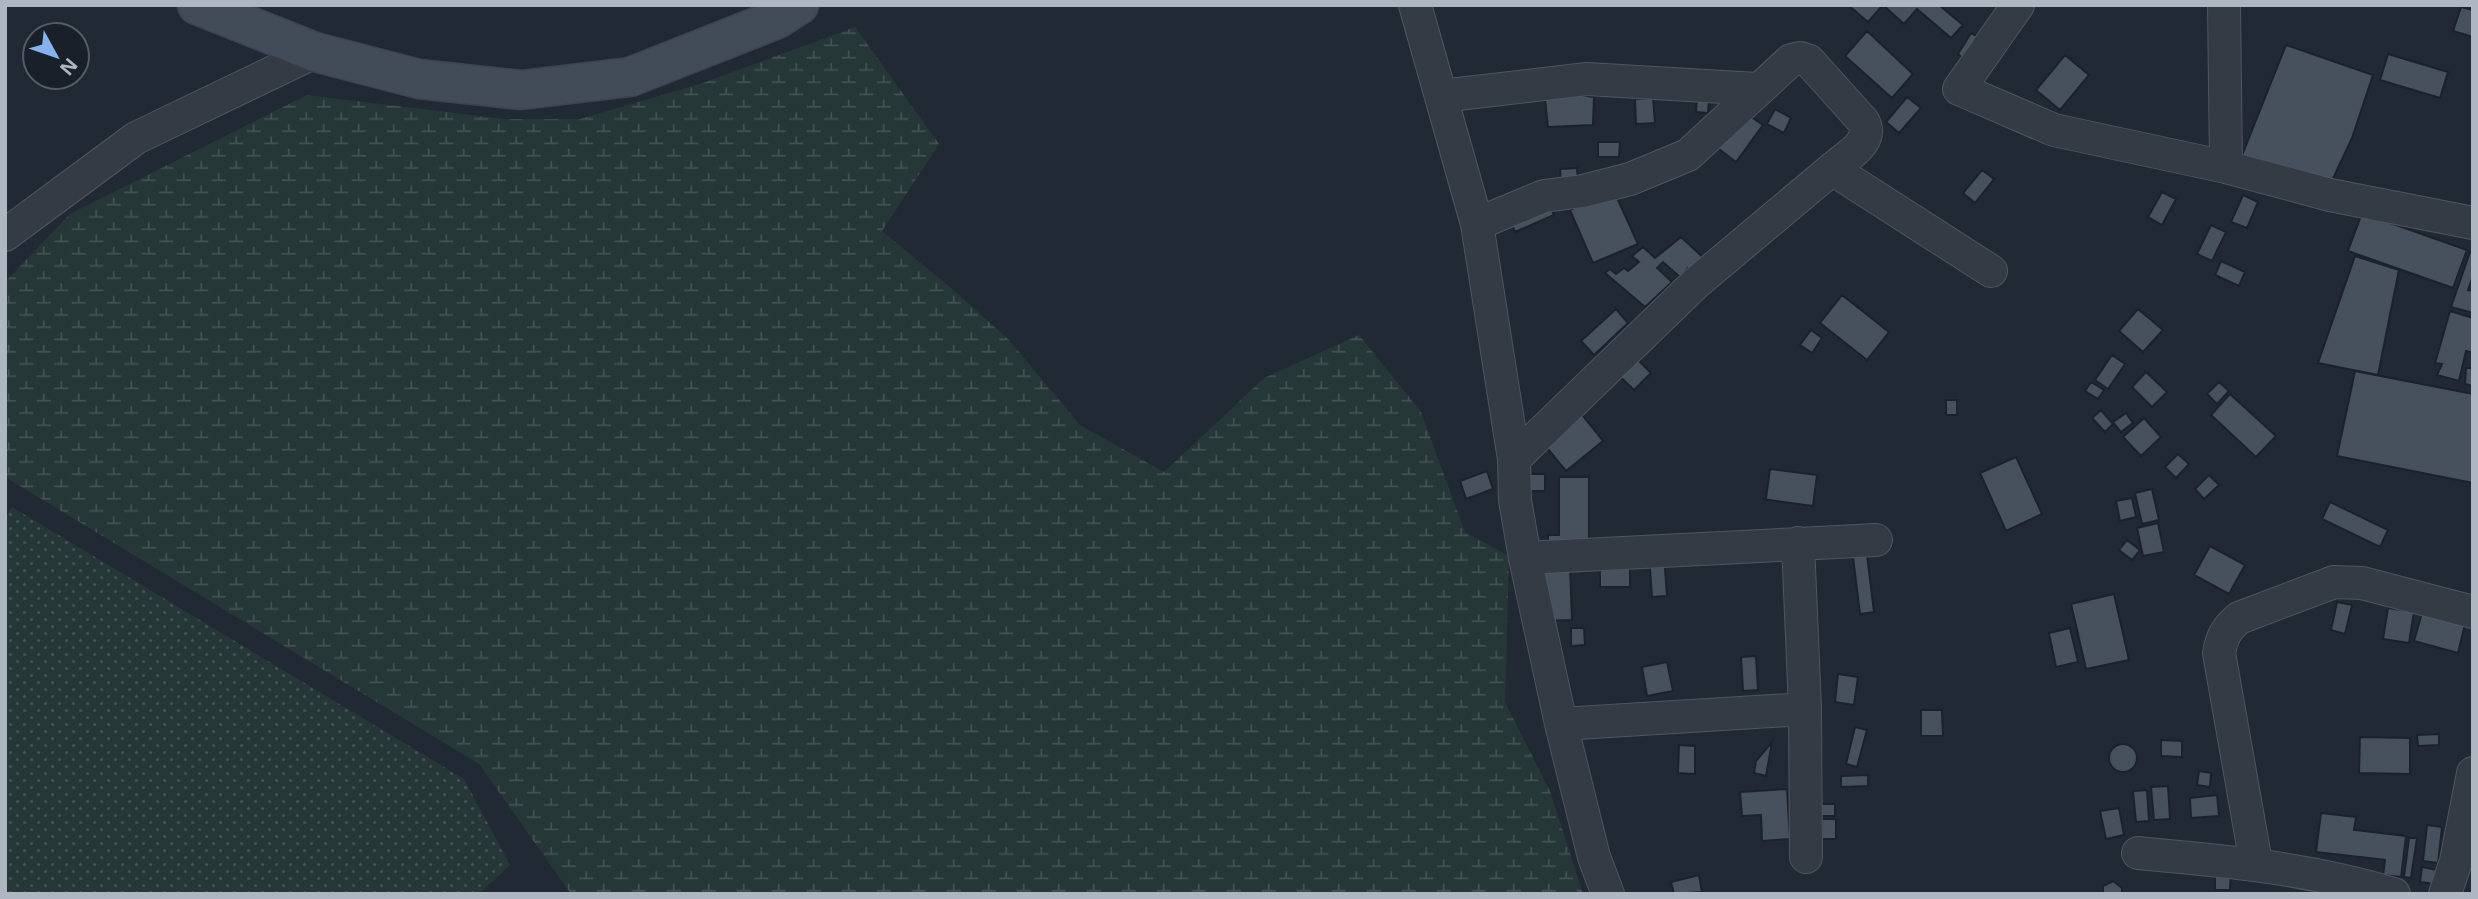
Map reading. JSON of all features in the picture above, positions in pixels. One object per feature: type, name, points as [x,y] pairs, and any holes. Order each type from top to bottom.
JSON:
[{"type":"street","points":[[197,5],[315,52],[419,79],[521,90],[630,77],[777,19],[799,5]]},
{"type":"street","points":[[1415,5],[1477,224],[1514,459],[1515,500],[1525,558],[1561,724],[1594,857],[1608,894]]},
{"type":"street","points":[[2018,5],[1959,89],[2054,130],[2226,167],[2330,195],[2473,223]]},
{"type":"street","points":[[2224,5],[2226,167]]},
{"type":"street","points":[[5,234],[136,138],[315,52]]},
{"type":"street","points":[[1477,224],[1544,196],[1583,191],[1630,178],[1688,155],[1791,60],[1800,58],[1808,61],[1863,121],[1868,130],[1866,139],[1696,283],[1514,459]]},
{"type":"street","points":[[1441,96],[1587,79],[1757,89]]},
{"type":"street","points":[[1832,169],[1991,271]]},
{"type":"street","points":[[1525,558],[1875,540]]},
{"type":"street","points":[[1798,542],[1805,709],[1806,857]]},
{"type":"street","points":[[2256,863],[2219,653],[2221,638],[2228,627],[2239,618],[2334,582],[2362,583],[2473,612]]},
{"type":"street","points":[[1561,724],[1805,709]]},
{"type":"street","points":[[2445,894],[2464,862],[2473,773]]},
{"type":"street","points":[[2138,853],[2256,863],[2357,883],[2394,894]]},
{"type":"green space","points":[[855,27],[939,144],[882,231],[1009,340],[1080,425],[1164,472],[1264,378],[1359,335],[1421,412],[1465,532],[1509,556],[1505,702],[1550,791],[1583,894],[571,894],[479,764],[5,477],[5,282],[70,214],[307,95],[504,119],[580,119],[703,83]]},
{"type":"green space","points":[[12,507],[464,779],[510,865],[479,894],[5,894],[5,517]]},
{"type":"building","points":[[1848,5],[1883,5],[1868,22]]},
{"type":"building","points":[[1883,5],[1939,5],[1963,25],[1951,38],[1917,9],[1904,24]]},
{"type":"building","points":[[2461,7],[2473,10],[2473,37],[2453,31]]},
{"type":"building","points":[[1867,31],[1913,74],[1892,98],[1845,56]]},
{"type":"building","points":[[1971,33],[1979,37],[1966,61],[1958,54]]},
{"type":"building","points":[[2286,45],[2373,75],[2352,138],[2329,187],[2241,158]]},
{"type":"building","points":[[2388,54],[2448,72],[2440,98],[2380,80]]},
{"type":"building","points":[[2065,55],[2089,75],[2060,110],[2036,90]]},
{"type":"building","points":[[1544,90],[1594,97],[1593,125],[1548,127]]},
{"type":"building","points":[[1907,97],[1921,108],[1899,133],[1886,122]]},
{"type":"building","points":[[1653,98],[1655,123],[1636,124],[1635,99]]},
{"type":"building","points":[[1697,98],[1709,99],[1708,113],[1696,112]]},
{"type":"building","points":[[1775,109],[1791,118],[1784,133],[1767,124]]},
{"type":"building","points":[[1741,110],[1763,125],[1736,162],[1715,146]]},
{"type":"building","points":[[1598,142],[1620,142],[1619,157],[1598,157]]},
{"type":"building","points":[[1577,168],[1578,184],[1561,185],[1560,169]]},
{"type":"building","points":[[1982,170],[1994,179],[1975,203],[1963,193]]},
{"type":"building","points":[[1614,191],[1638,244],[1593,263],[1570,210]]},
{"type":"building","points":[[2162,192],[2176,199],[2162,225],[2148,217]]},
{"type":"building","points":[[2243,195],[2258,202],[2247,228],[2231,222]]},
{"type":"building","points":[[1549,203],[1554,215],[1515,232],[1510,220]]},
{"type":"building","points":[[2362,213],[2467,250],[2453,288],[2348,251]]},
{"type":"building","points":[[2211,225],[2226,232],[2212,261],[2197,254]]},
{"type":"building","points":[[1681,237],[1708,262],[1696,273],[1688,268],[1680,277],[1663,262],[1657,268],[1672,282],[1645,307],[1605,273],[1610,269],[1616,274],[1624,268],[1628,271],[1639,262],[1632,256],[1643,247],[1655,258]]},
{"type":"building","points":[[2470,252],[2473,253],[2473,276],[2468,290],[2473,291],[2473,313],[2451,307]]},
{"type":"building","points":[[2355,256],[2399,270],[2378,375],[2318,363]]},
{"type":"building","points":[[2221,261],[2245,272],[2239,286],[2215,275]]},
{"type":"building","points":[[1842,295],[1889,332],[1867,360],[1820,323]]},
{"type":"building","points":[[1616,309],[1628,323],[1594,355],[1581,341]]},
{"type":"building","points":[[2138,309],[2163,330],[2143,352],[2119,331]]},
{"type":"building","points":[[2450,311],[2473,318],[2473,353],[2466,351],[2459,381],[2437,375],[2442,364],[2435,363]]},
{"type":"building","points":[[1811,330],[1822,338],[1812,353],[1800,345]]},
{"type":"building","points":[[1631,353],[1651,373],[1634,390],[1614,371]]},
{"type":"building","points":[[2112,355],[2125,364],[2108,389],[2095,380]]},
{"type":"building","points":[[2466,368],[2473,368],[2473,386],[2465,384]]},
{"type":"building","points":[[2355,371],[2473,394],[2473,483],[2337,456]]},
{"type":"building","points":[[2146,372],[2167,392],[2152,407],[2132,387]]},
{"type":"building","points":[[2091,382],[2104,390],[2098,399],[2085,391]]},
{"type":"building","points":[[2219,382],[2229,391],[2217,404],[2207,394]]},
{"type":"building","points":[[2230,394],[2276,436],[2256,457],[2211,415]]},
{"type":"building","points":[[1946,400],[1957,400],[1957,415],[1946,415]]},
{"type":"building","points":[[1575,406],[1603,441],[1566,471],[1538,437]]},
{"type":"building","points":[[2101,410],[2113,424],[2105,432],[2092,418]]},
{"type":"building","points":[[2126,413],[2133,423],[2121,432],[2113,422]]},
{"type":"building","points":[[2144,418],[2161,437],[2141,456],[2123,437]]},
{"type":"building","points":[[2178,454],[2189,464],[2176,478],[2165,467]]},
{"type":"building","points":[[2016,457],[2042,514],[2006,531],[1980,473]]},
{"type":"building","points":[[1770,469],[1817,475],[1813,506],[1762,499],[1766,498]]},
{"type":"building","points":[[1487,471],[1493,489],[1466,499],[1460,481]]},
{"type":"building","points":[[1529,474],[1545,474],[1545,491],[1530,491]]},
{"type":"building","points":[[2209,475],[2219,485],[2204,499],[2195,489]]},
{"type":"building","points":[[1559,477],[1589,477],[1589,549],[1548,550],[1548,535],[1559,535]]},
{"type":"building","points":[[2152,489],[2159,520],[2142,524],[2135,493]]},
{"type":"building","points":[[2132,498],[2136,517],[2120,521],[2116,501]]},
{"type":"building","points":[[2330,502],[2388,530],[2380,547],[2322,519]]},
{"type":"building","points":[[2158,523],[2164,552],[2143,556],[2137,528]]},
{"type":"building","points":[[2127,540],[2140,550],[2132,560],[2119,550]]},
{"type":"building","points":[[2210,546],[2245,565],[2229,594],[2194,575]]},
{"type":"building","points":[[1664,554],[1667,596],[1652,597],[1649,555]]},
{"type":"building","points":[[1867,555],[1874,612],[1860,614],[1853,557]]},
{"type":"building","points":[[1600,561],[1630,561],[1630,587],[1600,587]]},
{"type":"building","points":[[1570,566],[1572,620],[1541,621],[1538,568]]},
{"type":"building","points":[[2114,594],[2129,660],[2086,669],[2071,604]]},
{"type":"building","points":[[2337,602],[2352,605],[2345,634],[2331,630]]},
{"type":"building","points":[[2388,608],[2414,612],[2409,643],[2383,639]]},
{"type":"building","points":[[2422,613],[2465,624],[2458,653],[2414,641]]},
{"type":"building","points":[[1571,628],[1584,628],[1585,645],[1571,646]]},
{"type":"building","points":[[2070,628],[2078,662],[2056,667],[2049,633]]},
{"type":"building","points":[[1756,656],[1758,690],[1743,691],[1741,657]]},
{"type":"building","points":[[1667,662],[1673,691],[1647,696],[1642,667]]},
{"type":"building","points":[[1838,674],[1858,677],[1854,705],[1835,702]]},
{"type":"building","points":[[1921,710],[1942,710],[1943,736],[1921,736]]},
{"type":"building","points":[[1855,727],[1867,730],[1857,767],[1846,764]]},
{"type":"building","points":[[2439,734],[2439,745],[2418,746],[2417,735]]},
{"type":"building","points":[[2360,737],[2410,738],[2410,774],[2359,773]]},
{"type":"building","points":[[2161,740],[2182,741],[2182,757],[2161,756]]},
{"type":"building","points":[[1772,742],[1766,776],[1754,773],[1756,761]]},
{"type":"building","points":[[2123,744],[2133,748],[2137,758],[2133,768],[2123,772],[2113,768],[2109,758],[2113,748]]},
{"type":"building","points":[[1679,745],[1695,746],[1695,774],[1678,773]]},
{"type":"building","points":[[2199,771],[2211,773],[2210,787],[2197,785]]},
{"type":"building","points":[[1868,775],[1868,786],[1841,787],[1841,776]]},
{"type":"building","points":[[2168,786],[2170,819],[2154,820],[2151,787]]},
{"type":"building","points":[[1787,789],[1790,839],[1762,841],[1761,815],[1742,816],[1740,792]]},
{"type":"building","points":[[2147,790],[2149,821],[2136,822],[2133,791]]},
{"type":"building","points":[[2217,795],[2219,816],[2191,818],[2190,798]]},
{"type":"building","points":[[1821,804],[1835,804],[1835,816],[1821,816]]},
{"type":"building","points":[[2119,808],[2124,835],[2106,839],[2100,811]]},
{"type":"building","points":[[2321,813],[2356,817],[2354,830],[2406,836],[2401,877],[2383,875],[2385,860],[2316,852]]},
{"type":"building","points":[[1822,819],[1836,819],[1836,839],[1821,839]]},
{"type":"building","points":[[2427,825],[2442,827],[2438,863],[2423,861]]},
{"type":"building","points":[[2409,838],[2417,838],[2411,878],[2404,877]]},
{"type":"building","points":[[2422,867],[2437,870],[2435,884],[2420,882]]},
{"type":"building","points":[[2215,868],[2231,868],[2230,890],[2215,890]]},
{"type":"building","points":[[1699,875],[1702,892],[1674,894],[1671,882]]},
{"type":"building","points":[[2113,881],[2122,888],[2122,894],[2103,894],[2103,886]]}]
